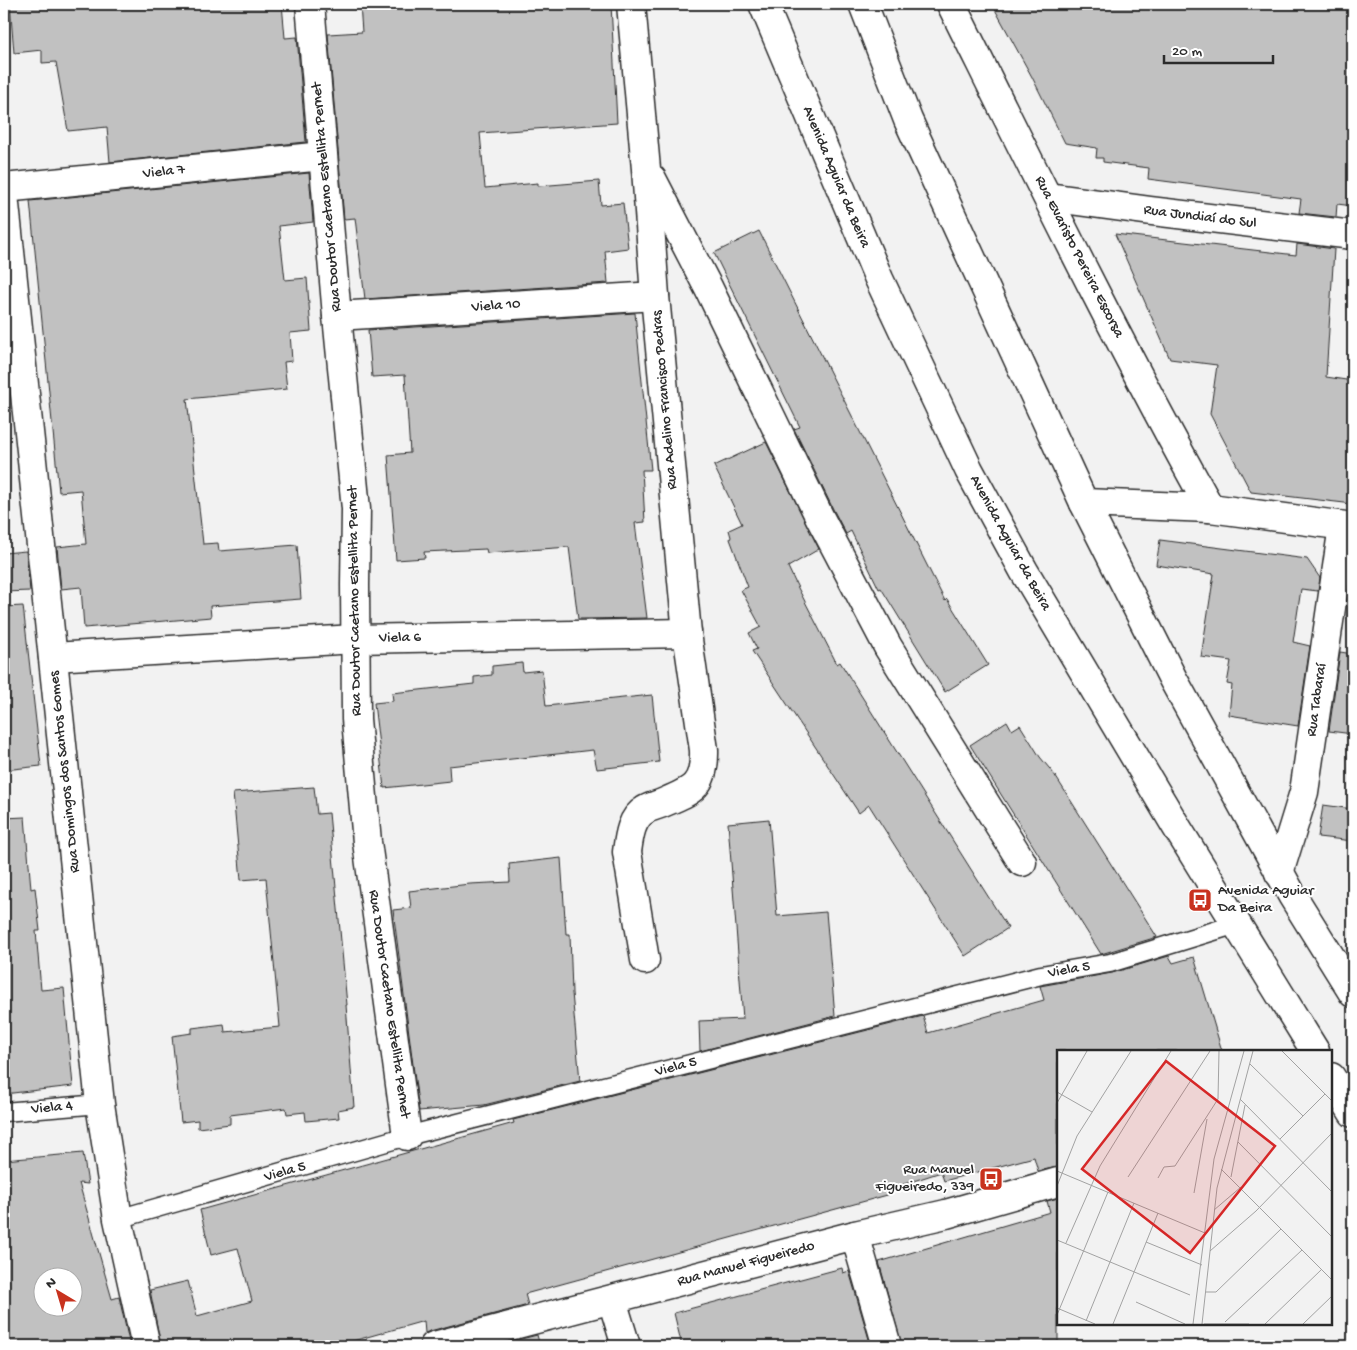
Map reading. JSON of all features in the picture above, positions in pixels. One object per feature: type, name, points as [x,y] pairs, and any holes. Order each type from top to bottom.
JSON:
[{"type":"street","name":"Rua Doutor Caetano Estellita Pernet","points":[[310,4],[356,509],[356,719],[367,842],[407,1136]]},
{"type":"street","name":"Rua Adelino Francisco Pedras","points":[[631,4],[655,296],[687,633],[704,750],[704,765],[700,779],[689,792],[644,810],[634,821],[629,836],[627,852],[645,960]]},
{"type":"street","name":"Avenida Aguiar da Beira","points":[[763,4],[879,278],[969,470],[1024,571],[1176,826],[1314,1050]]},
{"type":"street","points":[[863,4],[908,120],[1084,503],[1172,679],[1280,873],[1353,993]]},
{"type":"street","name":"Rua Evaristo Pereira Escorsa","points":[[951,4],[1175,446],[1210,508]]},
{"type":"street","name":"Viela 7","points":[[4,188],[323,156]]},
{"type":"street","points":[[646,169],[709,289],[820,518],[888,647],[1022,862]]},
{"type":"street","name":"Rua Domingos dos Santos Gomes","points":[[4,195],[100,1104],[118,1219],[146,1346]]},
{"type":"street","name":"Rua Jundiaí do Sul","points":[[1048,197],[1353,235]]},
{"type":"street","name":"Viela 10","points":[[337,316],[655,296]]},
{"type":"street","points":[[1084,503],[1210,508],[1348,526]]},
{"type":"street","name":"Rua Tabaraí","points":[[1280,873],[1304,792],[1348,526]]},
{"type":"street","name":"Viela 6","points":[[53,657],[355,639],[687,633]]},
{"type":"street","points":[[1332,1079],[1343,1106]]},
{"type":"street","name":"Rua Manuel Figueiredo","points":[[434,1346],[855,1235],[946,1214],[1057,1182]]},
{"type":"street","points":[[855,1235],[887,1346]]},
{"type":"street","points":[[612,1300],[626,1346]]},
{"type":"lane","name":"Viela 5","points":[[118,1219],[407,1136],[1041,974],[1110,963],[1237,924]]},
{"type":"lane","name":"Viela 4","points":[[4,1112],[100,1104]]},
{"type":"building","points":[[10,4],[282,4],[285,38],[297,37],[306,142],[110,162],[107,127],[68,131],[56,62],[42,63],[42,50],[14,53]]},
{"type":"building","points":[[360,4],[611,4],[617,123],[480,133],[485,188],[538,183],[538,186],[599,181],[601,205],[623,203],[628,248],[605,251],[608,283],[365,299],[355,218],[344,219],[328,34],[362,32]]},
{"type":"building","points":[[992,4],[1353,4],[1353,206],[1337,204],[1336,217],[1299,213],[1301,199],[1148,179],[1149,168],[1103,162],[1103,158],[1096,158],[1097,148],[1065,143]]},
{"type":"building","points":[[309,173],[313,222],[279,226],[285,280],[307,278],[311,331],[290,333],[292,361],[284,362],[287,389],[187,399],[203,544],[218,543],[219,551],[297,545],[301,599],[210,606],[211,617],[84,628],[81,587],[61,589],[57,547],[86,544],[81,490],[59,492],[30,201]]},
{"type":"building","points":[[759,231],[945,601],[947,599],[988,665],[945,692],[881,588],[879,589],[851,531],[846,534],[794,429],[800,427],[714,253]]},
{"type":"building","points":[[1115,234],[1296,255],[1297,244],[1334,249],[1326,377],[1353,381],[1353,504],[1251,492],[1210,414],[1217,365],[1170,359]]},
{"type":"building","points":[[635,313],[651,470],[642,470],[645,522],[635,523],[647,618],[578,619],[569,547],[487,553],[486,549],[424,552],[425,558],[396,560],[388,455],[410,453],[405,375],[372,377],[368,330]]},
{"type":"building","points":[[766,442],[819,549],[788,567],[796,584],[837,664],[840,662],[1008,928],[965,956],[869,805],[859,813],[752,651],[757,649],[749,633],[761,627],[741,590],[748,587],[730,539],[729,530],[742,524],[714,466]]},
{"type":"building","points":[[1160,540],[1307,559],[1320,578],[1318,591],[1301,589],[1293,642],[1310,646],[1298,726],[1229,715],[1232,685],[1227,684],[1231,661],[1201,657],[1214,574],[1156,565]]},
{"type":"building","points":[[26,551],[30,591],[4,592],[4,553]]},
{"type":"building","points":[[23,606],[41,766],[4,770],[4,607]]},
{"type":"building","points":[[1340,652],[1353,654],[1353,734],[1329,731]]},
{"type":"building","points":[[522,663],[523,672],[542,670],[546,706],[652,695],[659,762],[597,769],[593,750],[449,766],[450,781],[384,788],[374,703],[393,701],[392,693],[474,684],[474,677],[492,675],[492,666]]},
{"type":"building","points":[[1007,721],[1012,730],[1020,725],[1040,757],[1054,774],[1157,937],[1101,954],[970,745]]},
{"type":"building","points":[[314,787],[317,814],[329,813],[347,1005],[354,1107],[338,1110],[339,1118],[306,1121],[305,1112],[287,1114],[286,1108],[230,1115],[230,1124],[198,1128],[198,1120],[181,1122],[172,1036],[192,1033],[192,1028],[224,1024],[225,1032],[280,1027],[266,878],[241,880],[233,793]]},
{"type":"building","points":[[1323,805],[1353,809],[1353,841],[1318,837]]},
{"type":"building","points":[[25,817],[31,889],[35,888],[40,931],[36,931],[41,990],[64,988],[73,1086],[4,1094],[4,818]]},
{"type":"building","points":[[769,819],[777,916],[826,912],[835,1016],[700,1051],[699,1021],[743,1019],[728,823]]},
{"type":"building","points":[[561,858],[566,934],[570,934],[572,993],[580,1081],[484,1105],[419,1111],[393,910],[411,908],[409,891],[470,884],[510,882],[509,864]]},
{"type":"building","points":[[1169,956],[1173,963],[1194,957],[1222,1050],[1057,1050],[1057,1167],[1038,1171],[1034,1157],[944,1181],[941,1172],[889,1189],[891,1194],[525,1294],[528,1305],[425,1333],[424,1321],[335,1346],[161,1346],[150,1290],[188,1281],[197,1316],[252,1301],[238,1248],[211,1255],[200,1210],[514,1123],[513,1120],[923,1016],[928,1033],[1044,1000],[1040,986],[1112,973]]},
{"type":"building","points":[[83,1153],[88,1184],[79,1183],[112,1299],[119,1297],[130,1346],[4,1346],[4,1160]]},
{"type":"building","points":[[1057,1198],[1058,1346],[902,1346],[879,1262],[1050,1212],[1047,1201]]},
{"type":"building","points":[[842,1268],[843,1273],[849,1271],[871,1346],[682,1346],[674,1313]]},
{"type":"building","points":[[537,1335],[540,1346],[494,1346]]},
{"type":"place","name":"Avenida Aguiar Da Beira","points":[[1200,900]]},
{"type":"place","name":"Rua Manuel Figueiredo, 339","points":[[991,1179]]}]
